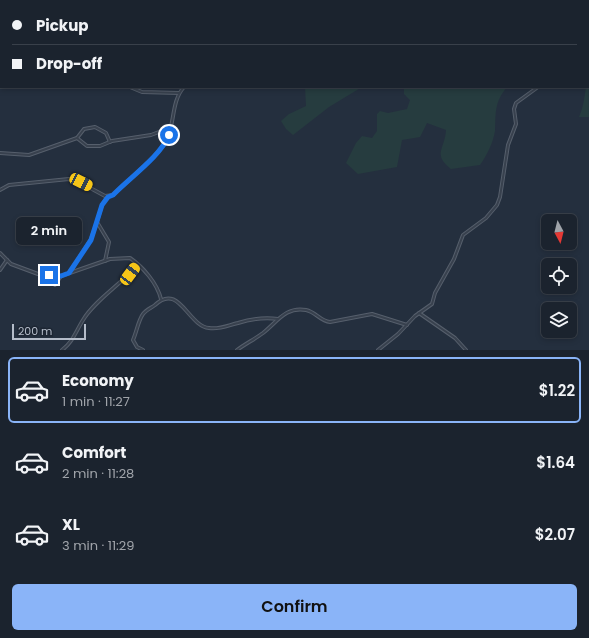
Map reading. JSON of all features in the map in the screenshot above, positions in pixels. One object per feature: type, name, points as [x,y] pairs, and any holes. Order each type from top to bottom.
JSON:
[{"type":"street","points":[[132,88],[142,92],[178,93]]},
{"type":"street","points":[[69,273],[91,240],[102,205],[108,197],[113,195],[166,143],[172,127],[178,93],[183,88]]},
{"type":"street","points":[[378,350],[398,334],[419,313],[432,304],[435,293],[454,259],[462,235],[486,218],[497,205],[500,197],[508,144],[516,128],[514,109],[516,103],[537,88]]},
{"type":"street","points":[[0,153],[25,156],[77,138],[84,129],[95,127],[106,133],[110,142]]},
{"type":"street","points":[[77,138],[87,146],[94,147],[110,142],[145,136],[172,127]]},
{"type":"street","points":[[0,190],[9,184],[69,179],[81,182],[108,197]]},
{"type":"street","points":[[97,222],[109,242],[105,261]]},
{"type":"street","points":[[0,253],[7,260],[38,274],[61,276],[105,261],[130,258],[138,265],[158,289],[161,299]]},
{"type":"street","points":[[0,270],[7,260]]},
{"type":"street","points":[[62,350],[71,342],[89,312],[138,265]]},
{"type":"street","points":[[55,285],[61,276]]},
{"type":"street","points":[[143,350],[137,347],[134,340],[138,323],[143,314],[161,299],[171,299],[176,301],[191,317],[208,328],[224,327],[254,319],[278,319]]},
{"type":"street","points":[[237,350],[262,334],[278,319],[295,309],[313,312],[324,322],[372,314],[407,325]]},
{"type":"street","points":[[419,313],[455,338],[466,350]]},
{"type":"green space","points":[[305,88],[360,88],[329,107],[293,135],[286,129],[281,121],[289,114],[306,106]]},
{"type":"green space","points":[[404,88],[506,88],[498,103],[493,140],[480,165],[451,169],[445,164],[441,155],[446,130],[427,123],[420,137],[402,140],[397,167],[358,174],[346,163],[356,143],[362,136],[372,138],[377,131],[377,114],[380,111],[388,113],[407,109],[410,100],[404,94]]},
{"type":"green space","points":[[586,88],[589,88],[589,117],[579,117],[582,108]]},
{"type":"route","points":[[49,275],[61,276],[69,273],[91,240],[102,205],[108,197],[113,195],[152,158],[166,143],[169,135]]}]
